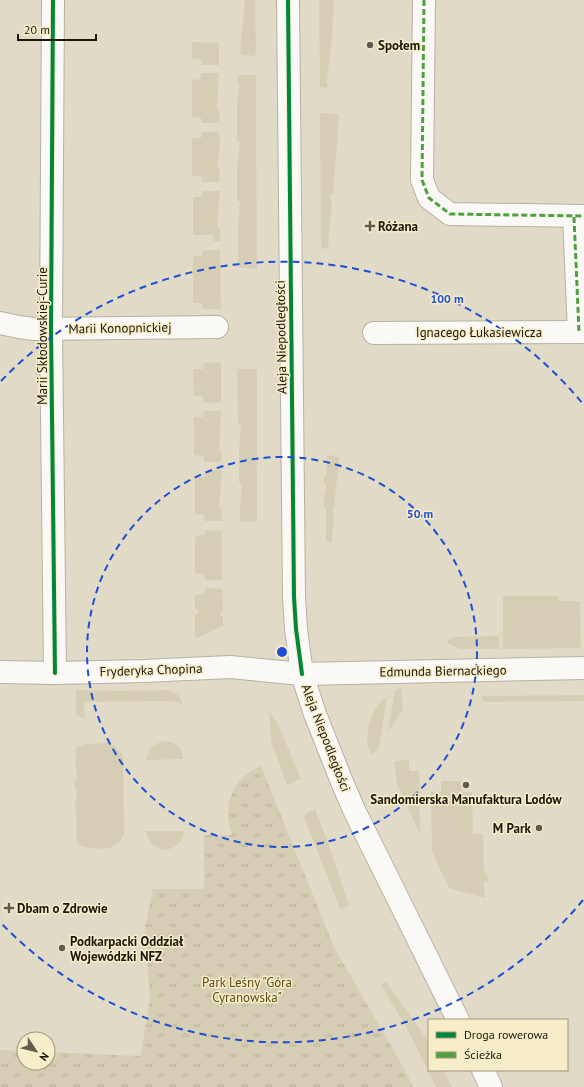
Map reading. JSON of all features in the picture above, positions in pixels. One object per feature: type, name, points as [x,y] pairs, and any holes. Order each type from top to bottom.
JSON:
[{"type":"street","name":"Marii Skłodowskiej-Curie","points":[[53,0],[51,329],[55,673]]},
{"type":"street","name":"Aleja Niepodległości","points":[[288,0],[294,597],[296,629],[302,674],[315,714],[342,782],[399,902],[458,1019]]},
{"type":"street","points":[[424,0],[422,180],[429,198],[450,214],[579,216],[582,332]]},
{"type":"street","name":"Marii Konopnickiej","points":[[0,323],[19,327],[51,329],[217,327]]},
{"type":"street","name":"Ignacego Łukasiewicza","points":[[374,333],[582,332]]},
{"type":"street","name":"Fryderyka Chopina","points":[[0,672],[55,673],[230,667],[302,674]]},
{"type":"street","name":"Edmunda Biernackiego","points":[[302,674],[584,668]]},
{"type":"street","points":[[483,1071],[491,1087]]},
{"type":"green space","points":[[245,0],[255,0],[256,53],[254,56],[242,55],[240,53]]},
{"type":"green space","points":[[319,0],[334,0],[327,88],[320,87]]},
{"type":"green space","points":[[192,42],[219,43],[219,65],[202,65],[200,59],[192,58]]},
{"type":"green space","points":[[202,73],[219,73],[217,109],[220,112],[219,123],[202,123],[201,118],[192,116],[192,81],[200,79]]},
{"type":"green space","points":[[238,75],[255,75],[256,77],[256,269],[238,267],[238,226],[240,202],[237,200],[237,167],[240,143],[237,141]]},
{"type":"green space","points":[[320,113],[337,114],[339,116],[333,194],[330,196],[330,199],[332,200],[328,248],[326,249],[322,248],[321,246]]},
{"type":"green space","points":[[202,132],[219,133],[220,143],[217,168],[220,170],[219,182],[202,182],[201,176],[192,175],[192,140],[194,138],[201,138]]},
{"type":"green space","points":[[203,191],[220,191],[217,225],[220,228],[220,241],[213,241],[213,235],[193,235],[193,197],[201,197]]},
{"type":"green space","points":[[220,250],[221,309],[204,309],[202,308],[202,303],[193,303],[193,257],[202,256],[202,251]]},
{"type":"green space","points":[[220,362],[221,402],[204,403],[203,396],[194,396],[193,370],[203,369],[204,363]]},
{"type":"green space","points":[[237,369],[257,370],[256,522],[240,521],[242,485],[239,482],[239,450],[241,425],[238,423]]},
{"type":"green space","points":[[204,411],[221,411],[219,450],[222,452],[220,462],[205,462],[203,456],[194,455],[194,418],[203,417]]},
{"type":"green space","points":[[329,455],[339,458],[334,508],[332,512],[334,515],[331,543],[326,541],[326,509],[324,508],[326,485],[324,483],[324,477],[326,475],[327,456]]},
{"type":"green space","points":[[205,471],[222,471],[219,508],[222,509],[222,521],[205,521],[204,515],[195,514],[195,477],[204,477]]},
{"type":"green space","points":[[206,530],[222,531],[222,580],[205,580],[204,574],[195,573],[195,537],[204,535]]},
{"type":"green space","points":[[206,588],[222,589],[223,611],[220,611],[220,616],[223,616],[223,625],[197,638],[195,636],[195,615],[199,613],[199,610],[195,608],[195,595],[204,594]]},
{"type":"green space","points":[[503,596],[559,596],[559,601],[580,601],[581,648],[503,649]]},
{"type":"green space","points":[[499,636],[499,649],[460,649],[447,643],[448,640],[454,637]]},
{"type":"green space","points":[[401,687],[403,709],[389,731],[395,691]]},
{"type":"green space","points":[[76,690],[169,690],[174,692],[181,699],[183,704],[168,701],[86,702],[84,704],[85,719],[76,715]]},
{"type":"green space","points":[[584,695],[584,701],[483,702],[482,696]]},
{"type":"green space","points":[[387,696],[379,747],[377,751],[370,754],[367,743],[369,723],[377,706]]},
{"type":"green space","points":[[269,711],[278,724],[301,779],[287,785],[271,741]]},
{"type":"green space","points":[[167,741],[178,747],[183,759],[146,760],[148,752],[152,746]]},
{"type":"green space","points":[[107,743],[118,748],[123,759],[124,834],[120,842],[109,848],[81,846],[77,844],[75,808],[75,801],[77,801],[76,787],[74,786],[74,781],[77,781],[75,765],[76,748],[85,744]]},
{"type":"green space","points":[[409,760],[409,771],[419,771],[420,834],[397,784],[394,761]]},
{"type":"green space","name":"Park Leśny \"Góra Cyranowska\"","points":[[261,766],[334,947],[406,1072],[413,1087],[0,1087],[0,1050],[16,1051],[16,1071],[56,1071],[56,1052],[141,1056],[150,998],[145,927],[153,889],[204,889],[204,835],[232,835],[228,814],[229,804],[236,785],[251,771]]},
{"type":"green space","points":[[441,781],[461,781],[462,792],[472,792],[473,834],[483,834],[484,873],[487,873],[488,881],[484,881],[485,898],[449,888],[432,852],[431,792],[441,792]]},
{"type":"green space","points":[[315,809],[349,906],[340,909],[304,817],[307,813]]},
{"type":"green space","points":[[146,831],[184,831],[182,839],[177,845],[172,848],[165,849],[153,845]]},
{"type":"green space","points":[[386,982],[428,1041],[428,1071],[407,1028],[381,985]]},
{"type":"green space","points":[[428,1071],[444,1071],[452,1087],[436,1087]]},
{"type":"marked path","points":[[424,0],[422,180],[429,198],[450,214],[584,216]]},
{"type":"marked path","points":[[574,217],[579,332]]},
{"type":"cycle path","points":[[53,0],[51,329],[55,673]]},
{"type":"cycle path","points":[[288,0],[294,597],[296,629],[302,674]]},
{"type":"place","name":"Społem","points":[[370,45]]},
{"type":"place","name":"Różana","points":[[370,226]]},
{"type":"place","name":"Sandomierska Manufaktura Lodów","points":[[466,785]]},
{"type":"place","name":"M Park","points":[[539,828]]},
{"type":"place","name":"Dbam o Zdrowie","points":[[9,908]]},
{"type":"place","name":"Podkarpacki Oddział Wojewódzki NFZ","points":[[62,948]]}]
